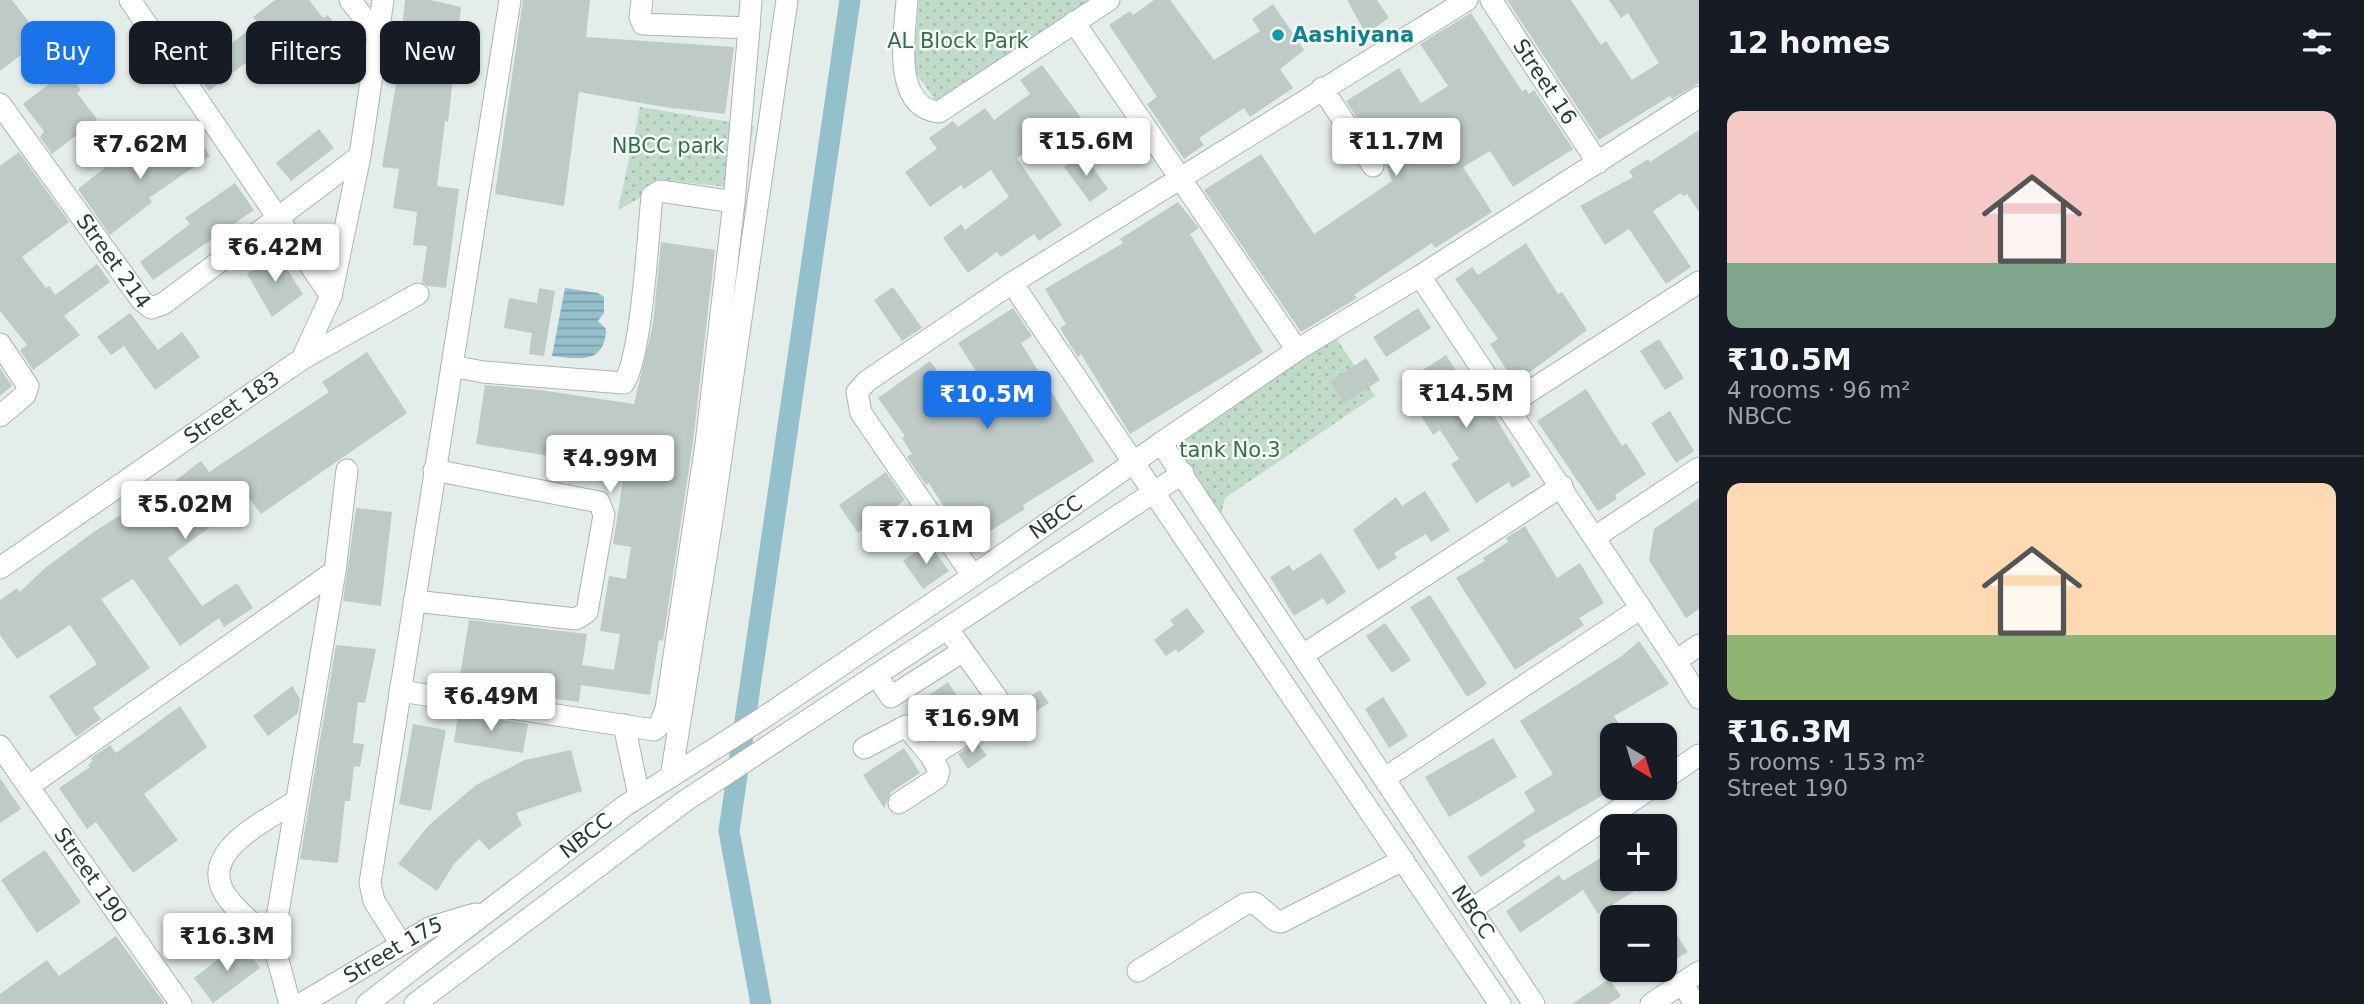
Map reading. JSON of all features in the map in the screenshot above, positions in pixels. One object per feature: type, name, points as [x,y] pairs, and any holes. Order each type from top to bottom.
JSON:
[{"type":"street","points":[[130,0],[331,296]]},
{"type":"street","points":[[350,0],[377,35]]},
{"type":"street","name":"Street 183","points":[[0,568],[302,359],[331,296],[360,156],[383,0]]},
{"type":"street","points":[[401,944],[374,901],[370,883],[510,0]]},
{"type":"street","points":[[642,0],[640,17],[643,24],[749,28]]},
{"type":"street","points":[[400,691],[654,730],[659,726],[666,709],[706,444],[734,202],[751,0]]},
{"type":"street","points":[[676,773],[787,0]]},
{"type":"street","points":[[907,0],[902,69],[911,94],[929,111],[939,112],[1109,0]]},
{"type":"street","points":[[973,576],[860,413],[857,392],[867,381],[1012,283],[1467,0]]},
{"type":"street","name":"Street 16","points":[[1491,0],[1598,163]]},
{"type":"street","points":[[1074,22],[1297,350]]},
{"type":"street","points":[[1322,88],[1373,166]]},
{"type":"street","points":[[1161,443],[1297,350],[1420,276],[1699,97]]},
{"type":"street","name":"Street 214","points":[[0,104],[142,301],[151,308],[163,304],[360,156]]},
{"type":"street","points":[[452,366],[483,372],[624,383],[630,368],[643,283],[652,196],[660,191],[734,202]]},
{"type":"street","points":[[1420,276],[1562,486],[1699,698]]},
{"type":"street","points":[[1507,406],[1699,282]]},
{"type":"street","points":[[1012,283],[1500,1004]]},
{"type":"street","points":[[302,359],[418,294]]},
{"type":"street","points":[[0,344],[28,386],[25,395],[0,416]]},
{"type":"street","name":"NBCC","points":[[367,1004],[639,796],[763,718],[973,576],[1161,443],[1534,1004]]},
{"type":"street","points":[[1594,537],[1699,468]]},
{"type":"street","points":[[290,1004],[273,942],[335,571],[347,470]]},
{"type":"street","points":[[414,601],[576,619],[583,617],[587,612],[604,515],[599,502],[434,470]]},
{"type":"street","points":[[415,1004],[685,801],[1183,473]]},
{"type":"street","points":[[1303,655],[1562,486]]},
{"type":"street","points":[[30,786],[335,571]]},
{"type":"street","points":[[1385,778],[1641,608]]},
{"type":"street","points":[[931,756],[992,718],[998,708],[997,698],[947,628]]},
{"type":"street","points":[[1676,661],[1699,645]]},
{"type":"street","points":[[876,675],[891,697],[963,651]]},
{"type":"street","points":[[624,725],[639,796]]},
{"type":"street","points":[[864,748],[906,726],[931,756],[939,771],[937,778],[899,803]]},
{"type":"street","points":[[721,744],[730,770]]},
{"type":"street","name":"Street 190","points":[[0,746],[181,1004]]},
{"type":"street","points":[[1677,770],[1699,755]]},
{"type":"street","points":[[1472,909],[1633,800]]},
{"type":"street","points":[[273,942],[228,900],[219,881],[220,860],[235,841],[296,801]]},
{"type":"street","points":[[1138,971],[1245,904],[1255,903],[1276,922],[1281,922],[1403,860]]},
{"type":"street","name":"Street 175","points":[[301,1004],[431,927],[489,909]]},
{"type":"street","points":[[1651,1004],[1691,978],[1695,1004]]},
{"type":"green space","name":"AL Block Park","points":[[919,0],[1098,0],[936,101],[913,69]]},
{"type":"green space","name":"NBCC park","points":[[640,107],[754,126],[738,188],[671,181],[618,210]]},
{"type":"green space","name":"tank No.3","points":[[1336,338],[1375,396],[1225,498],[1221,514],[1165,447]]},
{"type":"water","points":[[565,288],[598,293],[604,297],[604,313],[598,321],[606,329],[604,341],[601,349],[588,357],[552,356]]},
{"type":"building","points":[[0,0],[12,0],[28,21],[21,21],[21,55],[0,71]]},
{"type":"building","points":[[275,0],[309,0],[323,18],[328,15],[332,21],[256,21],[253,17]]},
{"type":"building","points":[[405,0],[430,0],[461,7],[459,21],[403,21]]},
{"type":"building","points":[[523,0],[590,0],[586,37],[734,47],[725,114],[664,107],[579,92],[564,206],[495,194]]},
{"type":"building","points":[[1154,0],[1170,0],[1214,60],[1260,31],[1252,19],[1273,4],[1304,50],[1280,69],[1293,88],[1250,117],[1244,108],[1199,138],[1204,145],[1184,159],[1147,104],[1157,97],[1109,25],[1130,11],[1133,15]]},
{"type":"building","points":[[1347,0],[1377,0],[1389,18],[1366,34]]},
{"type":"building","points":[[1507,0],[1571,0],[1601,45],[1606,41],[1632,80],[1659,63],[1628,13],[1621,18],[1609,0],[1699,0],[1699,83],[1672,99],[1670,96],[1599,140]]},
{"type":"building","points":[[1471,13],[1522,91],[1526,89],[1529,94],[1534,90],[1573,149],[1513,187],[1490,151],[1463,167],[1492,212],[1435,248],[1432,243],[1354,295],[1357,298],[1301,332],[1204,190],[1261,154],[1314,234],[1392,181],[1384,159],[1346,101],[1399,68],[1421,103],[1448,86],[1420,44]]},
{"type":"building","points":[[246,32],[246,63],[232,73],[232,43]]},
{"type":"building","points":[[1042,65],[1082,119],[1060,135],[1056,129],[1017,158],[1062,225],[1039,241],[1034,234],[1001,257],[997,252],[968,273],[943,238],[961,224],[965,230],[1009,197],[991,170],[964,189],[961,185],[930,207],[905,172],[937,149],[929,138],[953,121],[958,127],[985,108],[994,120],[1030,94],[1020,80]]},
{"type":"building","points":[[49,84],[76,84],[81,90],[77,93],[97,119],[52,154],[40,137],[44,131],[23,104]]},
{"type":"building","points":[[204,84],[218,84],[209,91]]},
{"type":"building","points":[[396,84],[452,84],[437,186],[459,189],[446,288],[428,286],[422,282],[427,246],[413,245],[417,212],[393,208],[399,169],[382,167]]},
{"type":"building","points":[[192,129],[210,156],[149,198],[152,202],[110,235],[78,189],[122,154],[134,169]]},
{"type":"building","points":[[319,129],[334,148],[291,181],[276,163]]},
{"type":"building","points":[[1699,130],[1699,212],[1687,194],[1683,196],[1681,193],[1653,211],[1691,267],[1666,284],[1629,229],[1605,245],[1580,206],[1633,177],[1629,171],[1648,159],[1650,162]]},
{"type":"building","points":[[19,152],[69,222],[22,257],[46,288],[49,286],[55,295],[97,264],[110,282],[64,316],[80,335],[33,370],[20,350],[27,345],[0,311],[0,166]]},
{"type":"building","points":[[1083,153],[1108,189],[1090,202],[1064,167]]},
{"type":"building","points":[[235,183],[254,210],[153,280],[140,262],[190,224],[185,218]]},
{"type":"building","points":[[1178,202],[1199,228],[1190,234],[1263,352],[1130,434],[1081,354],[1078,357],[1060,328],[1066,324],[1045,289],[1123,243],[1120,239]]},
{"type":"building","points":[[661,242],[715,250],[693,442],[663,641],[659,640],[650,695],[581,685],[579,702],[462,687],[463,684],[459,683],[469,620],[587,634],[582,665],[614,670],[620,634],[600,631],[609,576],[626,579],[631,547],[613,544],[625,468],[476,444],[485,385],[634,404],[653,324]]},
{"type":"building","points":[[1526,243],[1558,294],[1562,292],[1587,330],[1515,383],[1490,344],[1498,339],[1455,279],[1472,267],[1478,275]]},
{"type":"building","points":[[276,252],[303,294],[272,317],[247,274]]},
{"type":"building","points":[[893,287],[922,328],[902,341],[874,300]]},
{"type":"building","points":[[539,288],[555,291],[544,356],[529,354],[532,333],[504,328],[509,298],[537,303]]},
{"type":"building","points":[[1013,308],[1032,336],[1021,343],[1094,461],[1023,505],[1025,509],[968,545],[929,483],[926,485],[907,457],[912,454],[902,438],[905,436],[878,398],[930,361],[957,398],[983,382],[958,343]]},
{"type":"building","points":[[1418,308],[1431,328],[1386,357],[1373,337]]},
{"type":"building","points":[[130,313],[158,350],[182,332],[200,357],[155,390],[124,346],[111,355],[97,337]]},
{"type":"building","points":[[1659,339],[1684,378],[1665,390],[1640,351]]},
{"type":"building","points":[[367,352],[407,413],[261,514],[249,498],[168,558],[202,606],[237,583],[253,608],[224,627],[219,618],[180,646],[133,579],[101,599],[150,668],[93,708],[101,719],[76,737],[49,696],[97,664],[70,625],[17,659],[0,635],[0,600],[17,588],[20,592],[45,568],[95,531],[122,514],[125,519],[201,461],[209,472],[329,392],[322,382]]},
{"type":"building","points":[[1446,355],[1479,407],[1486,402],[1531,476],[1512,488],[1509,482],[1476,503],[1451,464],[1459,459],[1440,430],[1433,435],[1401,384]]},
{"type":"building","points":[[1366,358],[1380,380],[1344,403],[1330,382]]},
{"type":"building","points":[[0,368],[12,386],[0,396]]},
{"type":"building","points":[[1586,389],[1622,446],[1626,443],[1646,474],[1615,495],[1617,499],[1598,511],[1537,421]]},
{"type":"building","points":[[1670,411],[1694,451],[1676,463],[1651,423]]},
{"type":"building","points":[[886,472],[905,500],[858,533],[839,505]]},
{"type":"building","points":[[1425,491],[1450,530],[1431,542],[1426,534],[1394,553],[1397,558],[1378,570],[1353,530],[1396,497],[1402,506]]},
{"type":"building","points":[[1699,498],[1699,609],[1686,618],[1649,560],[1654,529]]},
{"type":"building","points":[[356,508],[392,512],[381,606],[343,601]]},
{"type":"building","points":[[1525,526],[1557,578],[1580,563],[1604,603],[1579,618],[1584,625],[1515,670],[1456,578],[1485,561],[1483,558],[1508,542],[1506,538]]},
{"type":"building","points":[[929,543],[949,571],[923,589],[903,561]]},
{"type":"building","points":[[1321,553],[1346,592],[1327,605],[1323,598],[1294,616],[1270,577],[1289,565],[1293,571]]},
{"type":"building","points":[[1430,595],[1487,684],[1467,697],[1410,607]]},
{"type":"building","points":[[1187,608],[1205,632],[1178,653],[1176,649],[1166,656],[1154,640],[1174,625],[1170,620]]},
{"type":"building","points":[[1385,623],[1411,660],[1392,673],[1366,636]]},
{"type":"building","points":[[1639,641],[1669,684],[1614,716],[1618,723],[1600,723],[1600,797],[1523,841],[1526,846],[1481,877],[1467,857],[1535,811],[1524,792],[1553,774],[1520,721],[1622,656]]},
{"type":"building","points":[[336,645],[376,649],[365,703],[358,702],[353,743],[364,744],[360,767],[354,766],[350,801],[345,801],[338,863],[300,859]]},
{"type":"building","points":[[948,682],[970,716],[944,733],[922,700]]},
{"type":"building","points":[[292,686],[300,699],[298,713],[268,736],[253,716]]},
{"type":"building","points":[[1040,690],[1049,703],[1027,717],[1018,704]]},
{"type":"building","points":[[1383,697],[1408,736],[1389,748],[1365,709]]},
{"type":"building","points":[[180,706],[207,747],[144,794],[178,840],[133,873],[96,822],[87,829],[59,788],[90,767],[88,765],[93,761],[91,758],[110,745],[116,753]]},
{"type":"building","points":[[458,713],[528,724],[523,753],[454,742]]},
{"type":"building","points":[[413,724],[446,730],[431,811],[399,804]]},
{"type":"building","points":[[1493,738],[1517,777],[1449,817],[1425,777]]},
{"type":"building","points":[[977,743],[987,755],[968,769],[958,754]]},
{"type":"building","points":[[904,748],[920,773],[891,792],[884,808],[863,775]]},
{"type":"building","points":[[571,750],[582,791],[516,813],[522,825],[489,850],[479,839],[454,864],[437,891],[398,864],[428,826],[476,785],[525,760]]},
{"type":"building","points":[[0,778],[21,809],[0,823]]},
{"type":"building","points":[[45,850],[81,902],[37,933],[1,880]]},
{"type":"building","points":[[1600,858],[1600,891],[1634,891],[1612,905],[1600,905],[1598,914],[1583,890],[1520,933],[1506,911],[1559,875],[1563,881]]},
{"type":"building","points":[[1677,935],[1688,952],[1677,958]]},
{"type":"building","points":[[116,936],[165,1004],[0,1004],[0,994],[47,960],[59,976]]},
{"type":"building","points":[[240,942],[260,968],[213,1003],[194,978]]},
{"type":"building","points":[[1605,982],[1611,982],[1621,996],[1609,1004],[1572,1004]]},
{"type":"waterway","points":[[761,1004],[729,831],[850,0]]},
{"type":"place","name":"Aashiyana","points":[[1278,35]]}]
